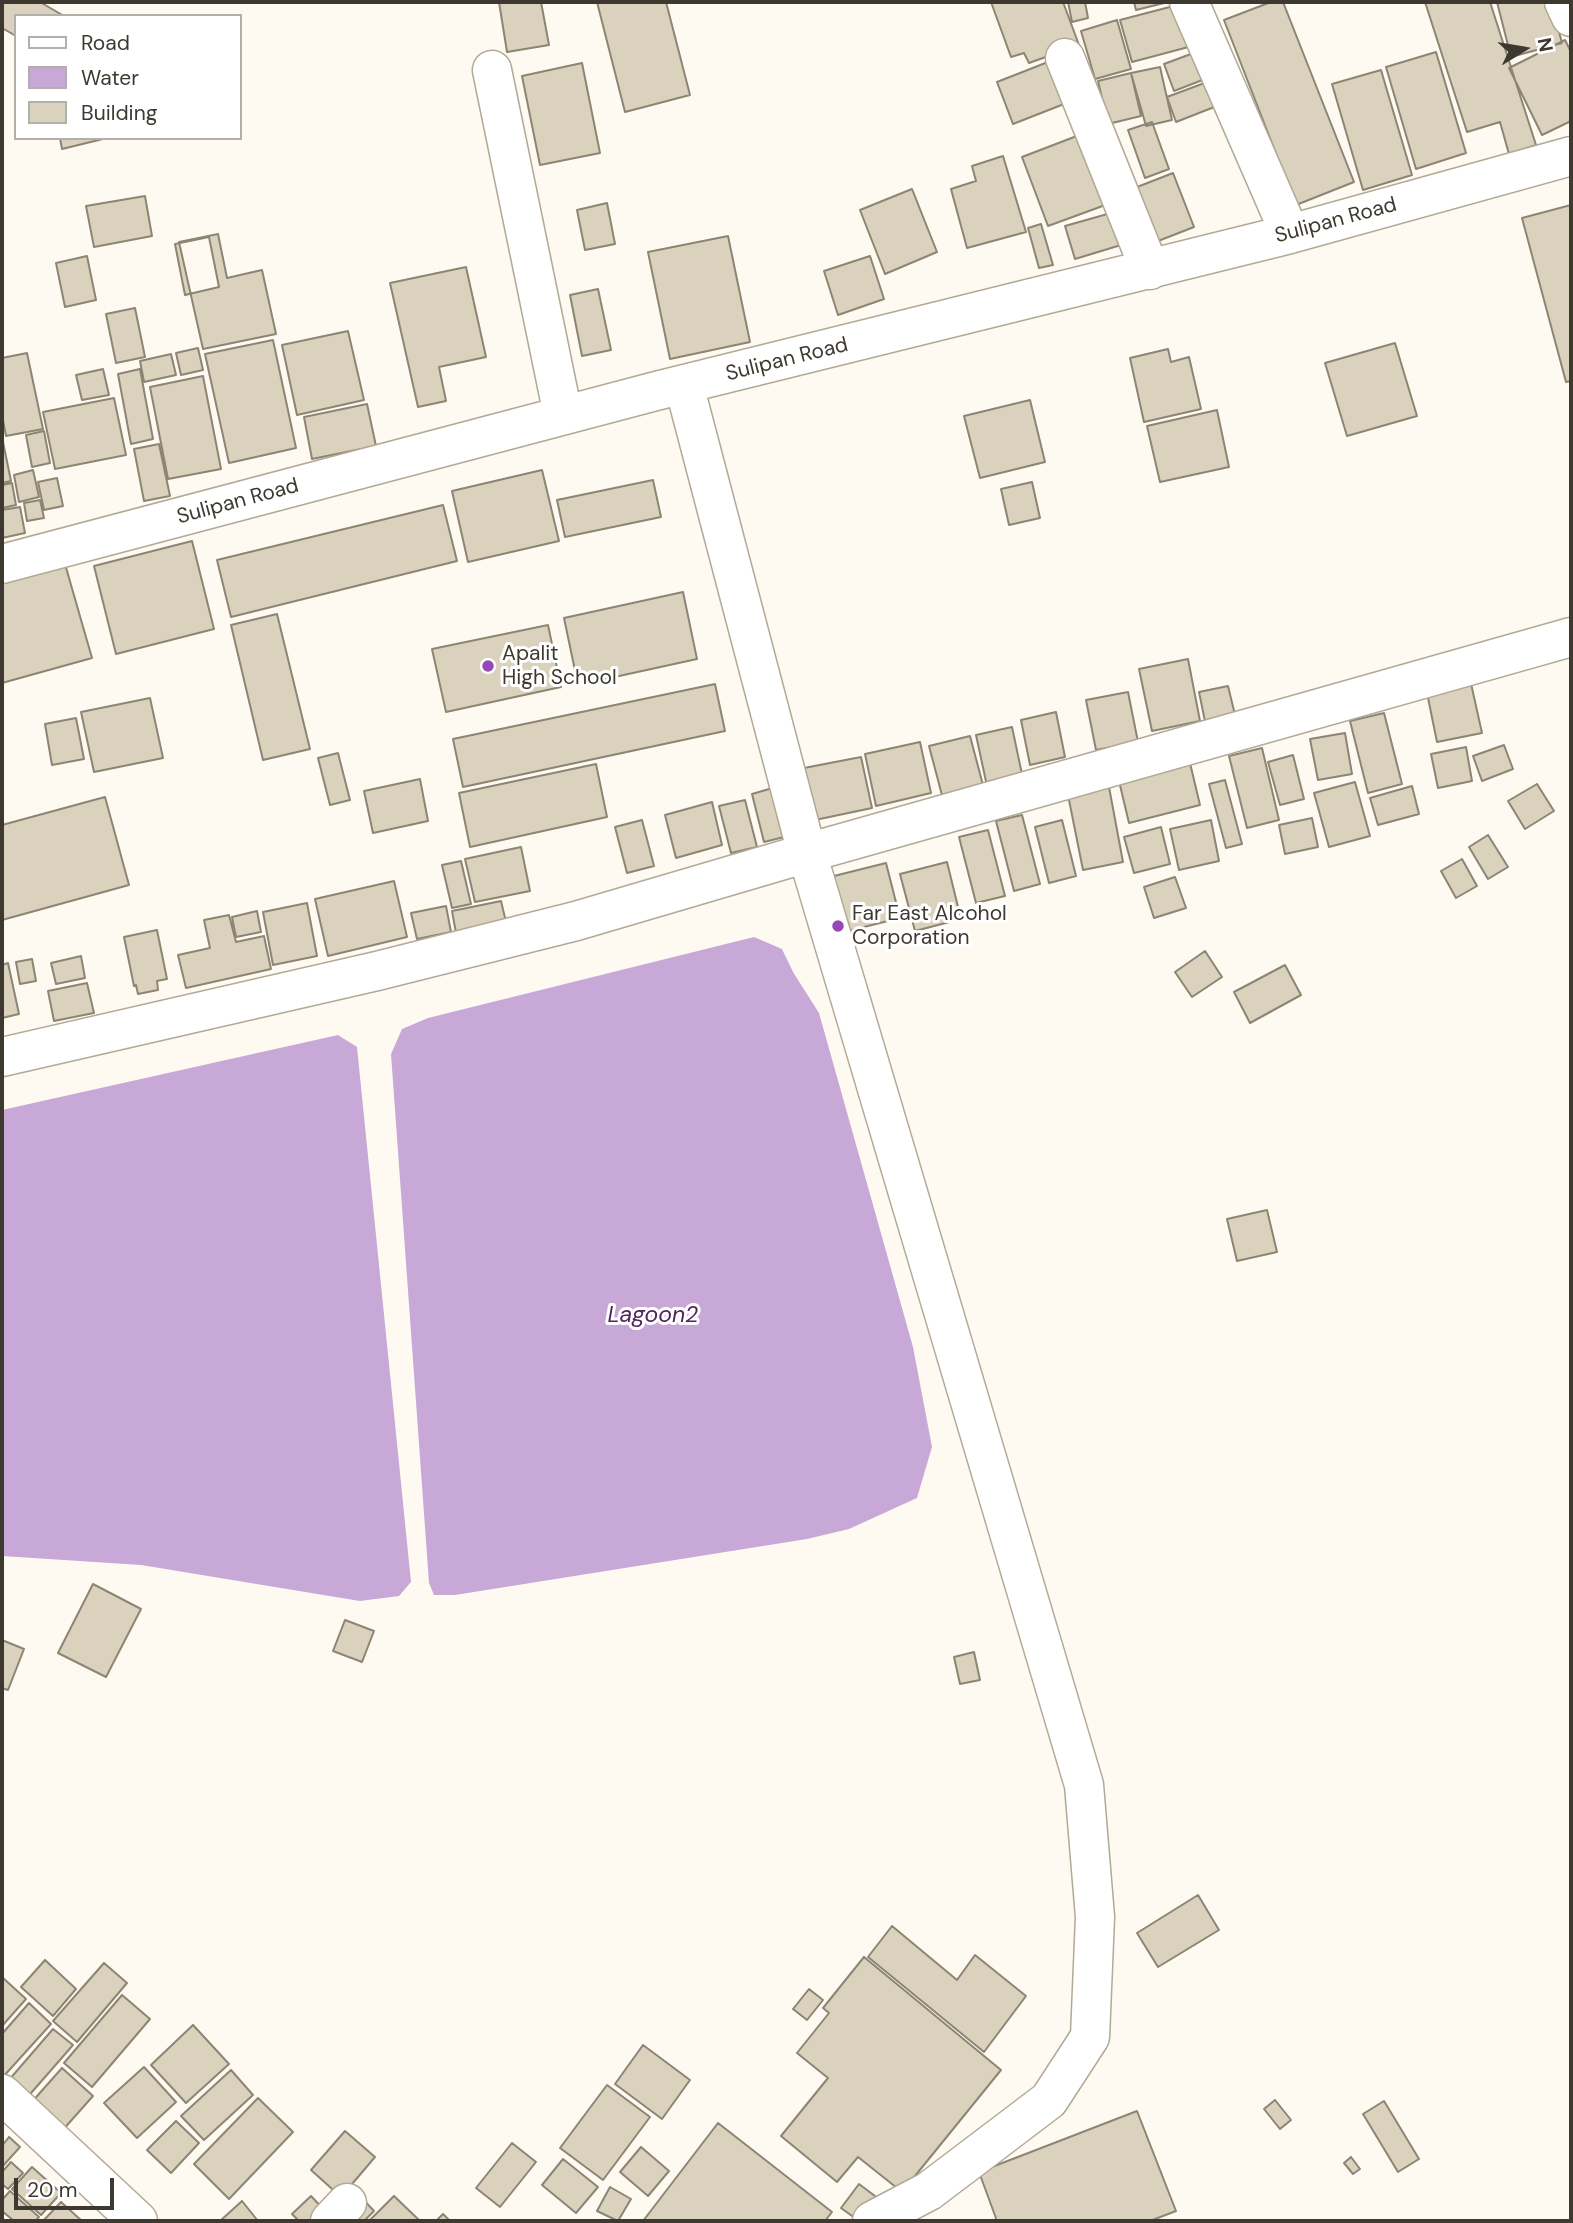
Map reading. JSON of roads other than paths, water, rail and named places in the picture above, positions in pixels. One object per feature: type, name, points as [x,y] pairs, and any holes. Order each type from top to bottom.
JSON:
[{"type":"street","points":[[1189,2],[1290,234]]},
{"type":"street","points":[[1564,2],[1571,17]]},
{"type":"street","points":[[1065,58],[1150,270]]},
{"type":"street","points":[[492,70],[564,415]]},
{"type":"street","name":"Sulipan Road","points":[[2,564],[564,415],[1290,234],[1571,156]]},
{"type":"street","points":[[684,385],[807,853],[1084,1786],[1095,1917],[1090,2037],[1049,2100],[929,2191],[873,2221]]},
{"type":"street","points":[[2,1056],[456,952],[576,921],[1571,637]]},
{"type":"street","points":[[2,2094],[138,2221]]},
{"type":"water","name":"Lagoon2","points":[[754,937],[782,949],[819,1013],[913,1347],[932,1447],[917,1498],[849,1529],[807,1539],[455,1595],[434,1595],[429,1583],[391,1054],[402,1029],[428,1018]]},
{"type":"water","points":[[338,1035],[357,1047],[411,1582],[399,1596],[360,1601],[141,1565],[2,1556],[2,1110]]},
{"type":"place","name":"Apalit High School","points":[[488,666]]},
{"type":"place","name":"Far East Alcohol Corporation","points":[[838,926]]}]
